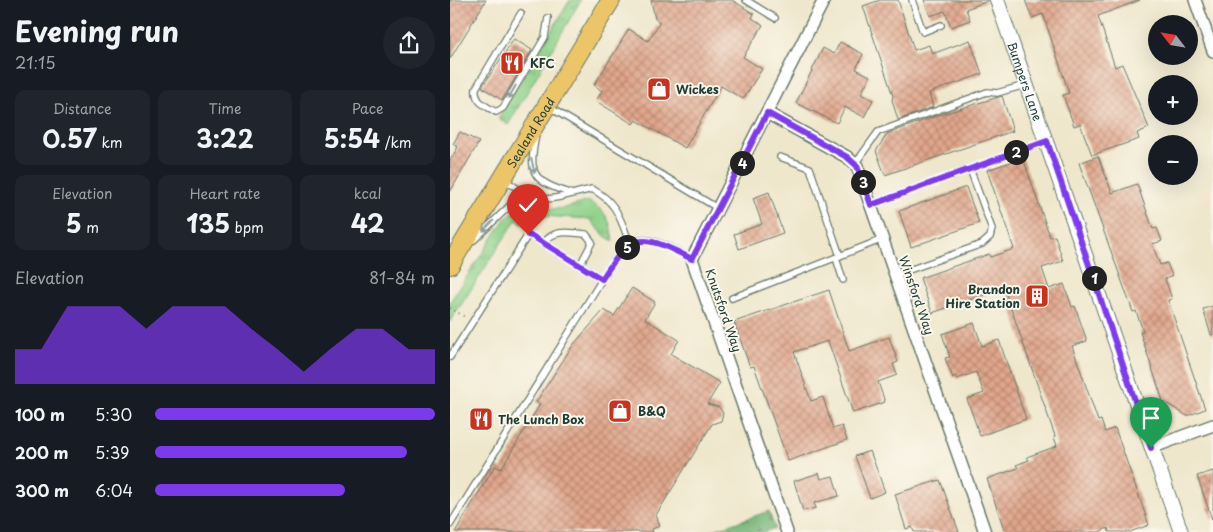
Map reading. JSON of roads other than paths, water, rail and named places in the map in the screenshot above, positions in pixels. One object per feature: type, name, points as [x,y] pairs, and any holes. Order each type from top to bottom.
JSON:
[{"type":"main road","name":"Sealand Road","points":[[452,262],[611,0]]},
{"type":"street","name":"Knutsford Way","points":[[787,532],[692,259],[824,0]]},
{"type":"street","name":"Bumpers Lane","points":[[997,0],[1181,532]]},
{"type":"street","points":[[1195,0],[1213,51]]},
{"type":"street","points":[[767,113],[847,157],[855,164]]},
{"type":"street","name":"Winsford Way","points":[[855,164],[871,205],[984,532]]},
{"type":"street","points":[[1151,448],[1213,425]]},
{"type":"lane","points":[[746,0],[775,18]]},
{"type":"lane","points":[[912,0],[923,32],[941,25]]},
{"type":"lane","points":[[521,13],[476,88],[475,94],[478,101],[496,112],[503,108],[545,37],[548,18]]},
{"type":"lane","points":[[855,164],[878,132],[988,92],[997,94],[1027,85]]},
{"type":"lane","points":[[572,193],[554,188],[534,173],[531,161],[544,112],[719,208]]},
{"type":"lane","points":[[871,205],[1047,141]]},
{"type":"lane","points":[[780,157],[810,168],[838,257],[843,280]]},
{"type":"lane","points":[[895,275],[982,244],[990,237],[992,229],[970,169]]},
{"type":"lane","points":[[503,179],[523,193],[538,200],[592,188],[606,196],[616,209],[630,244]]},
{"type":"lane","points":[[452,262],[523,193]]},
{"type":"lane","points":[[544,243],[551,234],[556,232],[586,234],[592,242],[580,265]]},
{"type":"lane","points":[[450,356],[524,239],[532,236],[602,279]]},
{"type":"lane","points":[[450,525],[614,260],[630,244],[639,240],[654,241],[692,259]]},
{"type":"lane","points":[[732,298],[883,240]]},
{"type":"place","name":"KFC","points":[[512,63]]},
{"type":"place","name":"Wickes","points":[[659,89]]},
{"type":"place","name":"Brandon Hire Station","points":[[1037,296]]},
{"type":"place","name":"B&Q","points":[[620,411]]},
{"type":"place","name":"The Lunch Box","points":[[481,419]]}]
